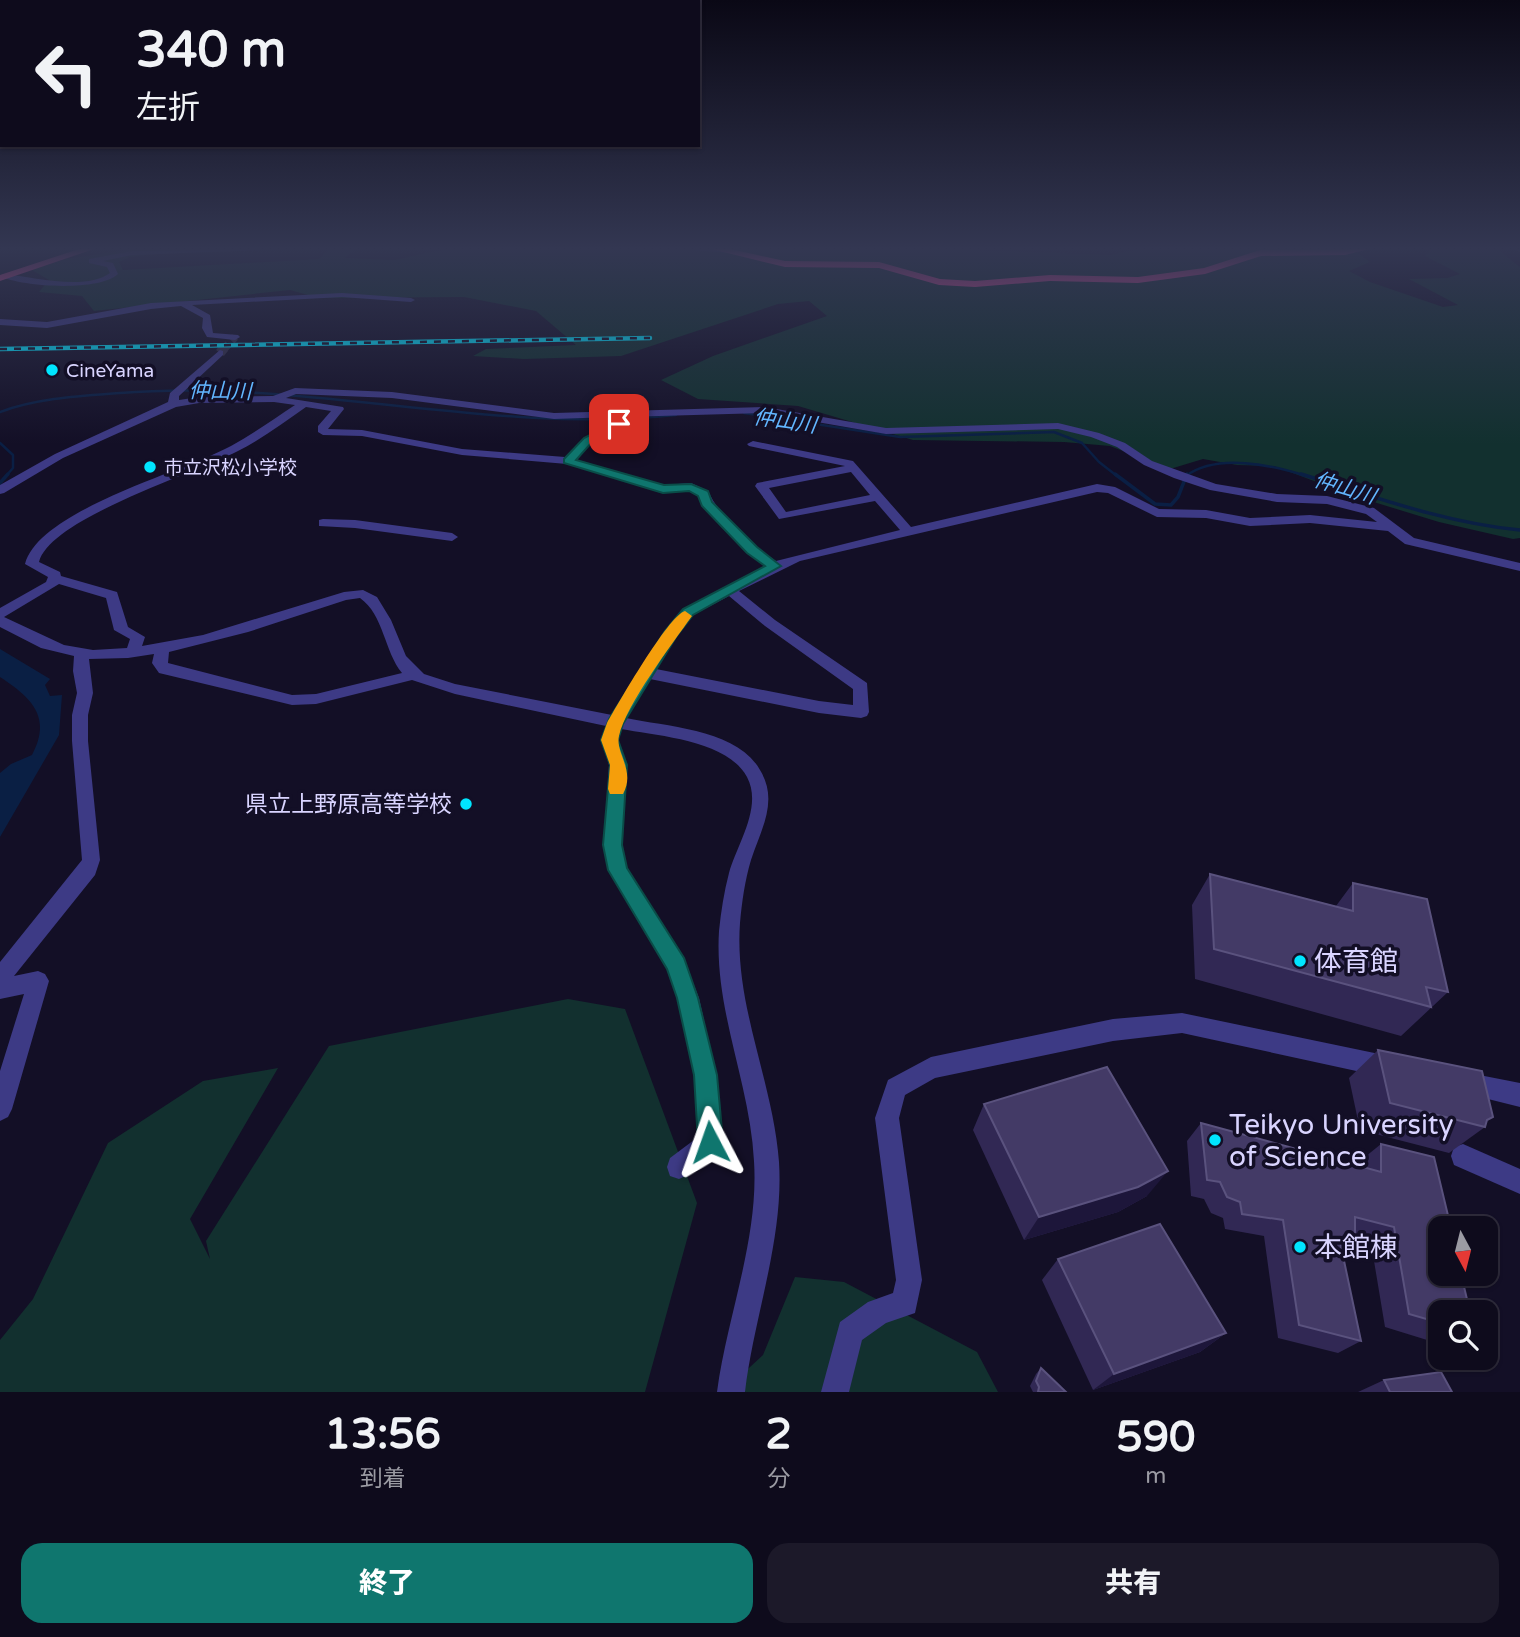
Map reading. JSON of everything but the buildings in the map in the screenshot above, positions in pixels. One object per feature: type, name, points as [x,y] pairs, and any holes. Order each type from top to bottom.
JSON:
[{"type":"street","points":[[0,322],[47,325],[111,314]]},
{"type":"street","points":[[205,314],[206,328],[210,335],[236,337]]},
{"type":"street","points":[[0,490],[59,456],[176,396],[220,353]]},
{"type":"street","points":[[274,399],[295,391],[392,395],[531,414],[619,419],[765,410],[863,428],[907,431],[1058,426],[1121,445],[1149,463],[1199,482],[1210,500],[1250,522],[1310,519],[1390,527]]},
{"type":"street","points":[[176,396],[199,400],[274,399],[339,409],[323,426],[323,432],[362,433],[462,452],[568,461],[663,489],[691,487],[704,494],[706,503],[743,541],[775,566]]},
{"type":"street","points":[[0,614],[52,584],[55,575],[32,564],[40,546],[63,527],[131,492],[233,449],[304,404]]},
{"type":"street","points":[[568,461],[588,440],[619,419]]},
{"type":"street","points":[[753,444],[849,463],[909,533]]},
{"type":"street","points":[[853,468],[761,486],[783,516],[878,497]]},
{"type":"street","points":[[678,1167],[710,1142],[705,1075],[688,998],[676,965],[618,870],[613,845],[618,765],[610,740],[615,723],[670,634],[688,612],[775,566],[796,558],[1097,488],[1111,490],[1157,513],[1210,500],[1327,500],[1370,511],[1410,541],[1520,568]]},
{"type":"street","points":[[323,523],[342,522],[410,534],[452,537]]},
{"type":"street","points":[[54,578],[111,595],[121,630],[138,636],[133,652]]},
{"type":"street","points":[[648,673],[819,707],[860,712],[861,687],[770,623],[730,590]]},
{"type":"street","points":[[0,621],[47,645],[82,654],[133,652],[241,629],[344,596],[363,594],[374,602],[400,661],[413,675],[455,690],[715,743],[740,755],[750,767],[759,786],[758,813],[740,867],[730,914],[731,982],[764,1122],[767,1168],[761,1231],[744,1303],[732,1392]]},
{"type":"street","points":[[162,647],[160,663],[164,669],[292,700],[316,699],[413,675]]},
{"type":"street","points":[[0,978],[88,869],[91,860],[80,741],[80,715],[85,693],[81,671],[82,654]]},
{"type":"street","points":[[0,989],[38,981],[0,1109]]},
{"type":"street","points":[[835,1392],[850,1332],[878,1312],[905,1303],[909,1280],[887,1118],[896,1088],[931,1068],[1112,1030],[1182,1023],[1411,1072]]},
{"type":"street","points":[[1438,1078],[1520,1095]]},
{"type":"street","points":[[1463,1156],[1520,1182]]},
{"type":"green space","points":[[539,314],[748,314],[621,356],[524,359],[473,356],[486,349],[576,345]]},
{"type":"green space","points":[[825,314],[1520,314],[1520,538],[1513,539],[1439,522],[1354,496],[1274,466],[1237,465],[1203,459],[1170,469],[1110,446],[1064,442],[913,440],[798,406],[698,399],[661,380],[713,356],[827,316]]},
{"type":"green space","points":[[568,999],[625,1009],[697,1203],[645,1392],[0,1392],[0,1340],[33,1299],[108,1143],[203,1081],[278,1068],[190,1219],[210,1259],[206,1241],[329,1046]]},
{"type":"green space","points":[[795,1277],[844,1282],[977,1352],[998,1392],[723,1392],[763,1355]]},
{"type":"water","points":[[0,649],[50,679],[45,685],[50,696],[62,695],[59,735],[0,837],[0,773],[11,764],[32,755],[40,730],[36,710],[21,693],[0,677]]},
{"type":"waterway","name":"仲山川","points":[[0,412],[74,397],[190,390],[260,393],[537,418],[606,419],[676,415]]},
{"type":"waterway","name":"仲山川","points":[[744,413],[900,437],[1054,432],[1082,443],[1099,462],[1117,476]]},
{"type":"waterway","name":"仲山川","points":[[0,443],[13,455],[13,468],[6,476]]},
{"type":"waterway","name":"仲山川","points":[[1186,476],[1213,465],[1245,463],[1306,476]]},
{"type":"waterway","name":"仲山川","points":[[0,483],[8,474]]},
{"type":"waterway","name":"仲山川","points":[[1115,474],[1155,504],[1171,505],[1178,497],[1186,476]]},
{"type":"waterway","name":"仲山川","points":[[1301,474],[1436,515],[1520,530]]},
{"type":"tunnel","points":[[223,350],[235,337]]},
{"type":"tunnel","points":[[220,353],[224,348]]},
{"type":"railway","points":[[0,349],[650,338]]},
{"type":"slow traffic","points":[[617,789],[618,765],[610,740],[615,723],[670,634],[685,616]]},
{"type":"place","name":"CineYama","points":[[52,370]]},
{"type":"place","name":"市立沢松小学校","points":[[150,467]]},
{"type":"place","name":"県立上野原高等学校","points":[[466,804]]},
{"type":"place","name":"体育館","points":[[1300,961]]},
{"type":"place","name":"Teikyo University of Science","points":[[1215,1140]]},
{"type":"place","name":"本館棟","points":[[1300,1247]]},
{"type":"route","points":[[619,424],[588,440],[568,461],[663,489],[691,487],[704,494],[706,503],[752,550],[775,566],[688,612],[670,634],[615,723],[610,740],[618,765],[613,845],[618,870],[676,965],[688,998],[705,1075],[710,1142]]}]
